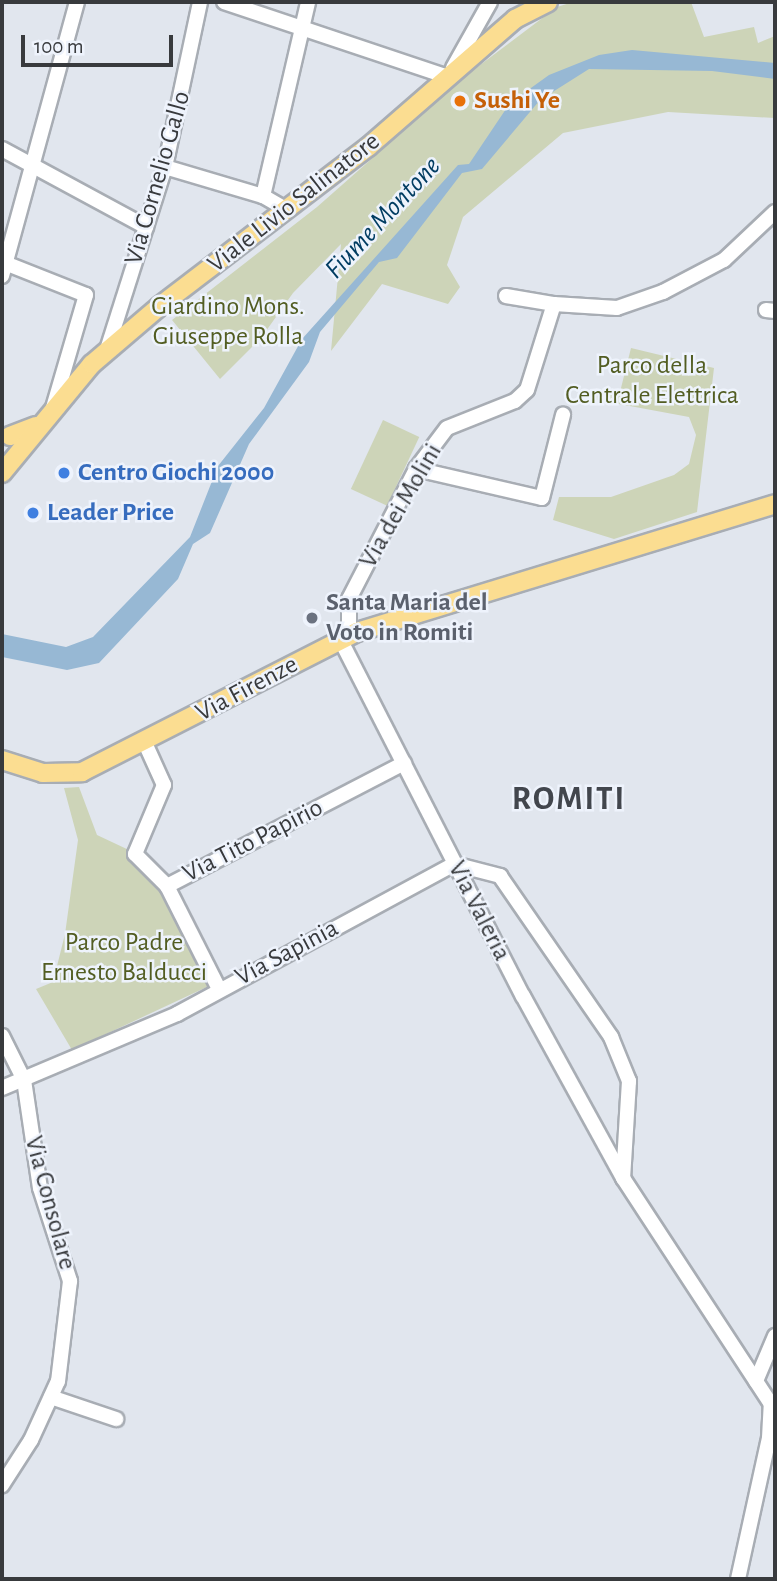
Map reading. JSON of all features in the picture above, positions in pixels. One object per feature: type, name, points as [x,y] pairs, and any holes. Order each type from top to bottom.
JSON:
[{"type":"main road","name":"Viale Livio Salinatore","points":[[2,472],[47,415],[106,352],[286,209],[515,19],[548,2]]},
{"type":"main road","points":[[12,457],[15,448],[6,434],[47,415]]},
{"type":"main road","name":"Via Firenze","points":[[2,760],[64,775],[102,765],[345,639],[399,617],[775,504]]},
{"type":"street","points":[[47,415],[86,295],[4,269],[77,2]]},
{"type":"street","name":"Via Cornelio Gallo","points":[[106,352],[165,167],[200,2]]},
{"type":"street","points":[[225,2],[451,72]]},
{"type":"street","points":[[263,196],[308,2]]},
{"type":"street","name":"Viale Livio Salinatore","points":[[451,72],[489,2]]},
{"type":"street","points":[[2,149],[146,227]]},
{"type":"street","points":[[165,167],[263,196],[286,209]]},
{"type":"street","points":[[506,296],[554,304],[617,307],[663,292],[724,260],[775,212]]},
{"type":"street","name":"Via dei Molini","points":[[345,639],[349,599],[416,469],[447,428],[515,401],[527,390],[554,304]]},
{"type":"street","points":[[416,469],[542,498],[563,415]]},
{"type":"street","name":"Via Valeria","points":[[345,639],[454,864],[623,1178],[773,1407]]},
{"type":"street","points":[[145,743],[164,785],[135,854],[167,886]]},
{"type":"street","name":"Via Tito Papirio","points":[[219,989],[167,886],[404,763]]},
{"type":"street","points":[[454,864],[500,876],[611,1037],[629,1082],[623,1178]]},
{"type":"street","name":"Via Sapinia","points":[[2,1088],[177,1014],[454,864]]},
{"type":"street","name":"Via Consolare","points":[[2,1037],[24,1080],[40,1188],[71,1281],[58,1381],[32,1440],[2,1485]]},
{"type":"street","points":[[756,1381],[775,1336]]},
{"type":"street","points":[[51,1397],[116,1419]]},
{"type":"street","points":[[738,1579],[769,1438],[773,1407]]},
{"type":"green space","name":"Giardino Mons. Giuseppe Rolla","points":[[573,2],[691,2],[704,37],[754,27],[758,43],[775,36],[775,118],[668,112],[563,133],[463,217],[447,265],[460,287],[448,304],[382,284],[331,351],[341,244],[293,293],[261,338],[220,379],[172,320],[317,207],[468,74],[557,7]]},
{"type":"green space","name":"Parco della Centrale Elettrica","points":[[631,348],[714,368],[697,512],[614,539],[553,520],[559,497],[611,497],[674,475],[689,464],[696,435],[689,417],[592,399],[595,389],[620,392]]},
{"type":"green space","points":[[383,420],[419,437],[387,506],[351,489]]},
{"type":"green space","name":"Parco Padre Ernesto Balducci","points":[[79,787],[97,835],[131,851],[128,860],[161,889],[209,986],[72,1050],[36,989],[53,982],[65,934],[78,840],[64,788]]},
{"type":"water","points":[[632,50],[775,63],[775,79],[712,71],[589,69],[540,100],[482,169],[462,173],[397,258],[379,262],[320,332],[309,362],[249,444],[210,533],[193,544],[178,579],[99,663],[67,670],[2,657],[2,634],[66,647],[93,637],[190,537],[218,466],[264,408],[302,339],[458,165],[469,164],[510,103],[549,75],[599,55]]},
{"type":"place","name":"Sushi Ye","points":[[460,101]]},
{"type":"place","name":"Centro Giochi 2000","points":[[64,473]]},
{"type":"place","name":"Leader Price","points":[[33,513]]},
{"type":"place","name":"Santa Maria del Voto in Romiti","points":[[312,618]]},
{"type":"district","name":"ROMITI","points":[[569,800]]},
{"type":"water label","name":"Fiume Montone","points":[[383,218]]}]
